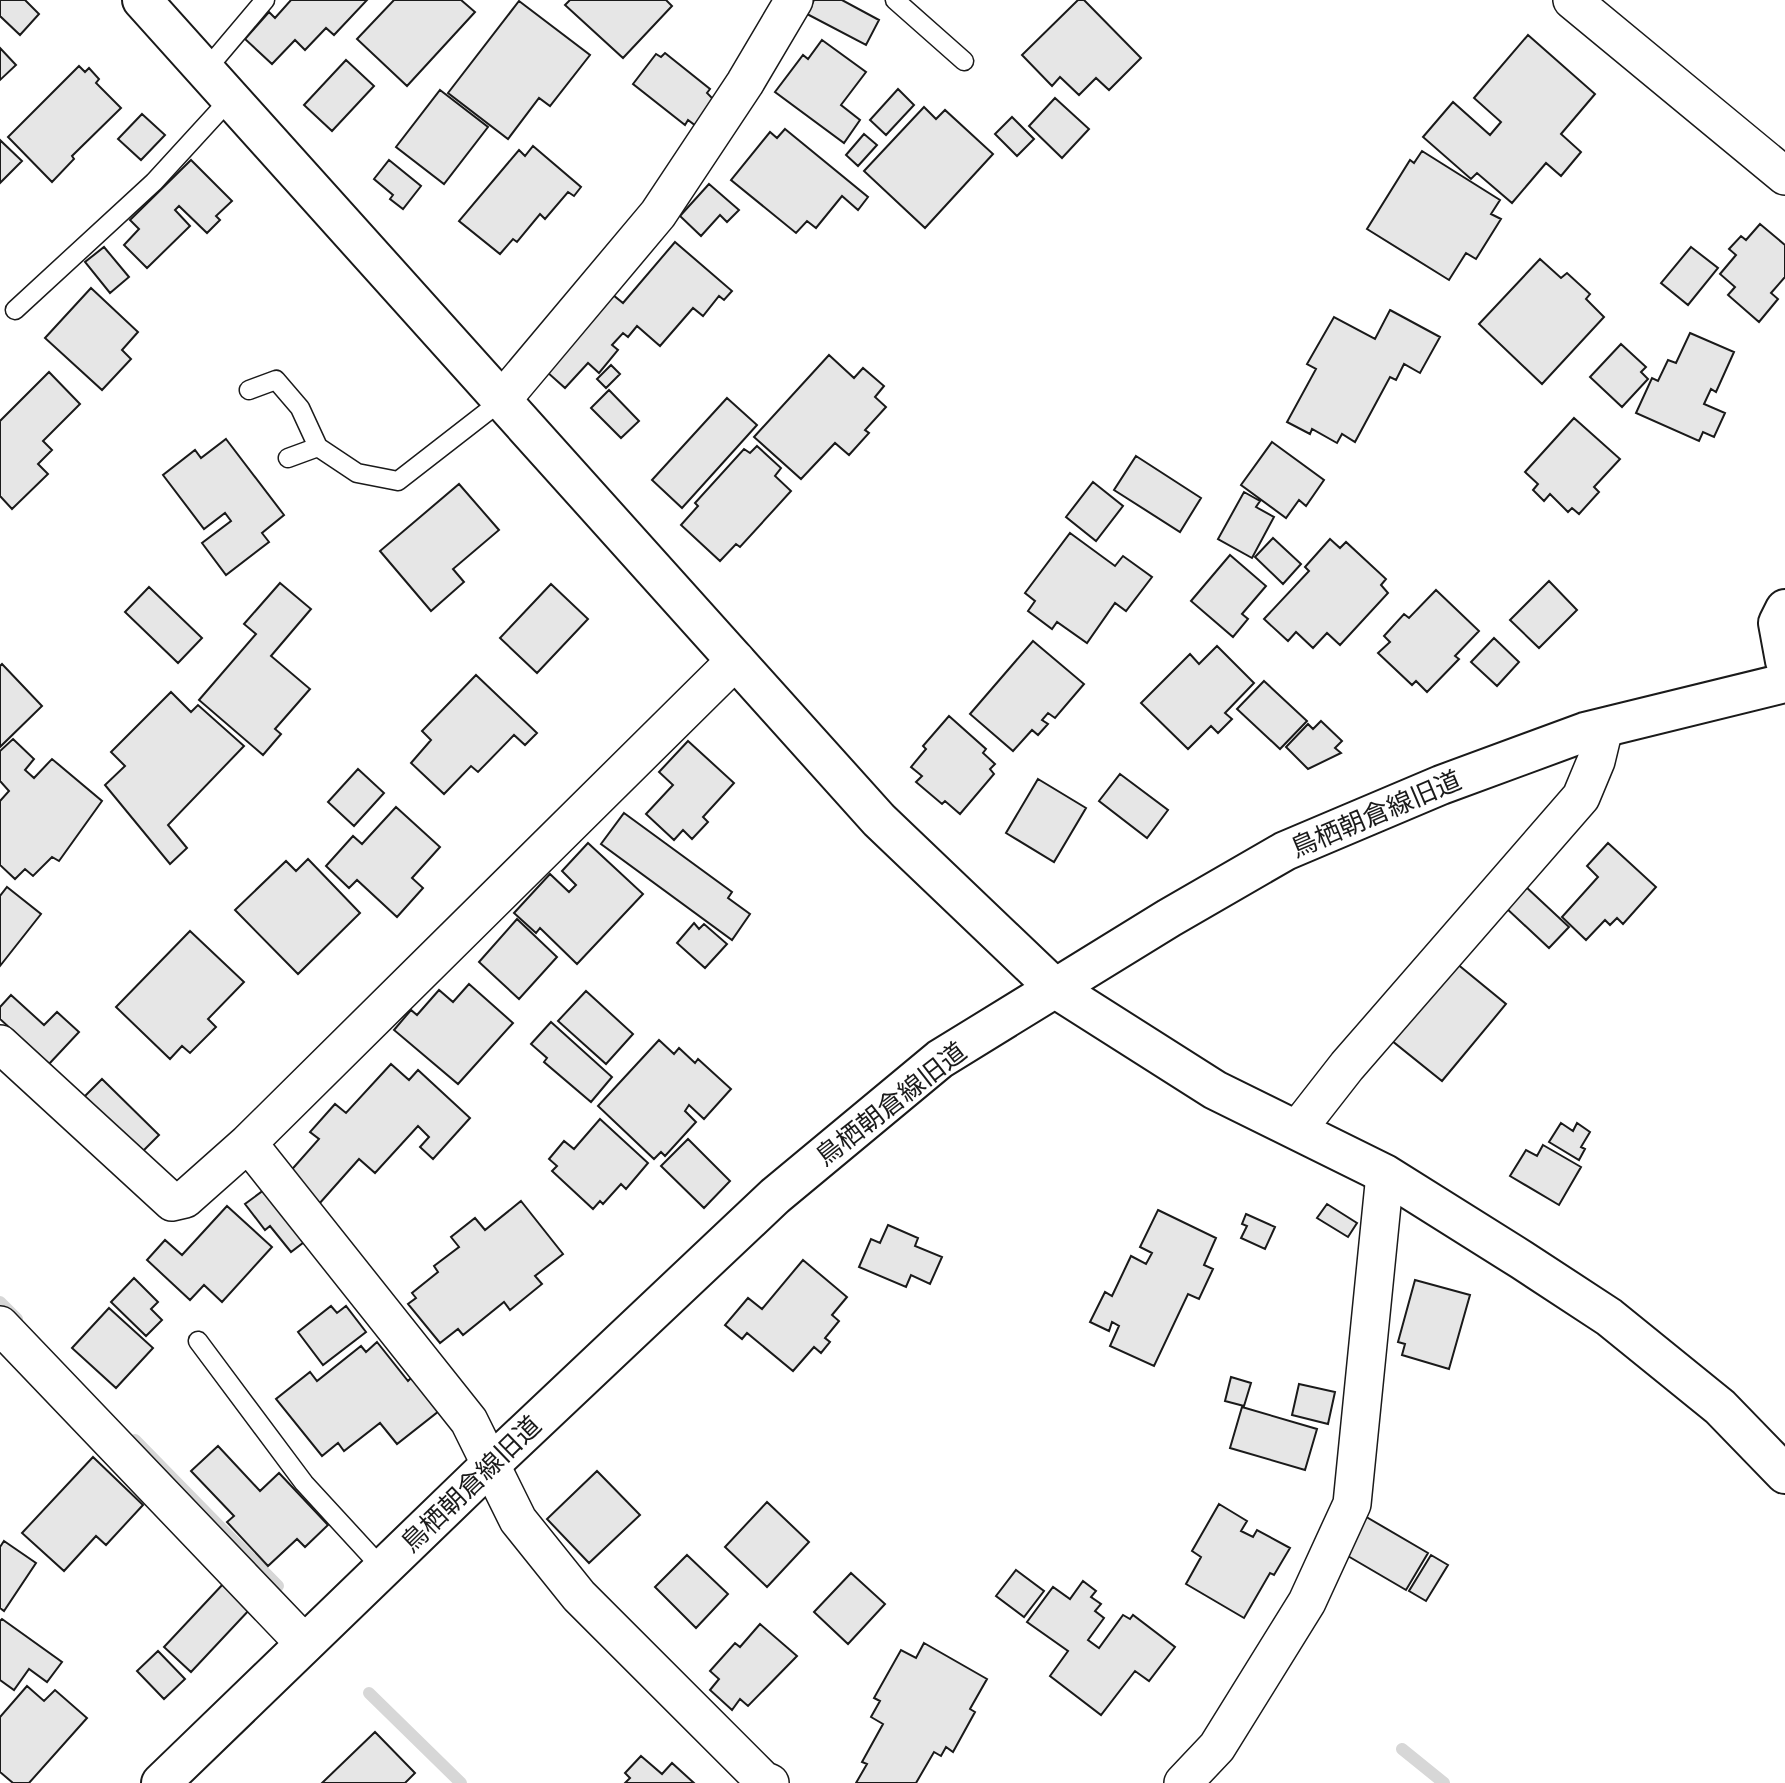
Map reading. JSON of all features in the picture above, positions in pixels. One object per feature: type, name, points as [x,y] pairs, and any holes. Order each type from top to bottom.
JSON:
[{"type":"street","points":[[142,0],[879,820],[1056,989],[1215,1090],[1385,1174],[1609,1317],[1720,1407],[1785,1474]]},
{"type":"street","points":[[501,401],[658,214],[745,83],[793,0]]},
{"type":"street","points":[[1572,0],[1785,176]]},
{"type":"street","points":[[1785,610],[1778,623],[1785,661]]},
{"type":"street","points":[[0,1044],[172,1202],[185,1199],[248,1143],[736,660]]},
{"type":"street","name":"鳥栖朝倉線旧道","points":[[161,1783],[490,1465],[775,1196],[940,1059],[1169,918],[1285,851],[1441,785],[1585,732],[1785,683]]},
{"type":"street","points":[[1297,1130],[1356,1055],[1581,797],[1596,761],[1604,728]]},
{"type":"street","points":[[248,1143],[469,1421],[517,1520],[579,1596],[763,1780],[770,1783]]},
{"type":"street","points":[[1183,1783],[1217,1747],[1307,1602],[1352,1504],[1385,1174]]},
{"type":"street","points":[[0,1325],[305,1644]]},
{"type":"lane","points":[[205,71],[265,0]]},
{"type":"lane","points":[[895,0],[964,61]]},
{"type":"lane","points":[[15,310],[154,182],[230,99]]},
{"type":"lane","points":[[249,390],[276,380],[300,408],[317,447],[356,473],[398,481],[501,401]]},
{"type":"lane","points":[[288,458],[317,447]]},
{"type":"lane","points":[[198,1341],[304,1483],[383,1569]]},
{"type":"building","points":[[0,0],[25,0],[39,14],[20,35],[0,16]]},
{"type":"building","points":[[291,0],[367,0],[334,35],[326,28],[305,50],[295,40],[272,64],[245,39],[269,12],[275,18]]},
{"type":"building","points":[[394,0],[461,0],[475,12],[407,86],[357,39]]},
{"type":"building","points":[[570,0],[666,0],[672,6],[623,58],[565,5]]},
{"type":"building","points":[[814,0],[842,0],[879,20],[866,45],[807,14]]},
{"type":"building","points":[[1078,0],[1084,0],[1141,58],[1109,90],[1096,78],[1079,95],[1060,77],[1052,86],[1022,55]]},
{"type":"building","points":[[519,1],[590,55],[550,106],[539,98],[508,139],[448,93]]},
{"type":"building","points":[[1528,35],[1595,94],[1561,134],[1581,152],[1561,176],[1546,163],[1512,203],[1477,173],[1471,179],[1423,137],[1453,102],[1490,135],[1501,122],[1474,98]]},
{"type":"building","points":[[822,40],[866,72],[841,105],[860,120],[844,143],[775,92],[803,55],[808,59]]},
{"type":"building","points":[[0,48],[16,65],[0,80]]},
{"type":"building","points":[[665,53],[710,89],[707,93],[715,101],[696,126],[688,120],[685,125],[633,84],[656,54],[661,57]]},
{"type":"building","points":[[346,60],[374,86],[332,131],[304,105]]},
{"type":"building","points":[[79,66],[85,72],[89,68],[99,79],[96,83],[121,108],[72,156],[74,159],[52,182],[8,137]]},
{"type":"building","points":[[898,89],[914,105],[886,135],[870,120]]},
{"type":"building","points":[[440,90],[488,127],[444,184],[396,147]]},
{"type":"building","points":[[1055,98],[1089,129],[1062,158],[1029,126]]},
{"type":"building","points":[[924,107],[936,119],[945,110],[993,154],[925,228],[864,171]]},
{"type":"building","points":[[142,114],[165,135],[141,160],[118,139]]},
{"type":"building","points":[[1012,117],[1034,139],[1017,156],[995,134]]},
{"type":"building","points":[[785,129],[868,197],[858,210],[842,196],[816,228],[807,221],[796,233],[731,180],[770,132],[777,138]]},
{"type":"building","points":[[864,134],[877,145],[858,166],[846,155]]},
{"type":"building","points":[[0,140],[22,161],[0,183]]},
{"type":"building","points":[[533,146],[581,187],[574,196],[568,192],[545,219],[540,214],[517,242],[513,239],[500,254],[459,221],[519,150],[525,156]]},
{"type":"building","points":[[1422,151],[1500,200],[1491,214],[1501,219],[1476,259],[1466,253],[1449,280],[1367,229],[1410,160],[1414,163]]},
{"type":"building","points":[[191,160],[232,201],[216,216],[220,220],[207,233],[179,206],[175,210],[190,226],[147,268],[124,245],[139,229],[130,220]]},
{"type":"building","points":[[389,160],[421,186],[403,209],[390,199],[393,195],[374,179]]},
{"type":"building","points":[[709,184],[739,210],[727,222],[720,215],[701,236],[680,216]]},
{"type":"building","points":[[1760,224],[1785,245],[1785,277],[1771,293],[1778,299],[1759,322],[1728,295],[1735,287],[1720,274],[1736,255],[1729,249],[1741,236],[1746,240]]},
{"type":"building","points":[[675,242],[732,291],[724,300],[719,296],[703,316],[693,308],[660,346],[637,326],[628,337],[623,333],[612,345],[618,350],[599,373],[588,363],[565,388],[547,372],[613,295],[623,303]]},
{"type":"building","points":[[104,247],[129,277],[110,293],[85,262]]},
{"type":"building","points":[[1691,247],[1718,268],[1688,305],[1661,283]]},
{"type":"building","points":[[1540,259],[1561,278],[1567,273],[1590,294],[1586,299],[1604,317],[1542,384],[1479,324]]},
{"type":"building","points":[[91,288],[138,332],[122,350],[131,359],[102,390],[45,338]]},
{"type":"building","points":[[1390,310],[1440,337],[1420,373],[1404,364],[1396,380],[1390,377],[1355,442],[1342,434],[1337,443],[1312,429],[1310,434],[1287,422],[1316,369],[1307,364],[1334,317],[1375,339]]},
{"type":"building","points":[[1690,333],[1734,352],[1716,392],[1711,389],[1704,404],[1725,413],[1714,437],[1703,432],[1699,441],[1636,413],[1652,378],[1658,381],[1668,360],[1676,363]]},
{"type":"building","points":[[1621,344],[1646,367],[1641,372],[1648,379],[1622,407],[1590,377]]},
{"type":"building","points":[[829,355],[854,378],[863,368],[884,386],[875,397],[886,407],[865,430],[869,433],[849,455],[835,443],[801,479],[754,437]]},
{"type":"building","points":[[611,365],[620,374],[606,388],[597,379]]},
{"type":"building","points":[[49,372],[80,404],[43,441],[52,450],[38,464],[48,474],[12,509],[0,496],[0,421]]},
{"type":"building","points":[[609,390],[639,421],[621,438],[591,408]]},
{"type":"building","points":[[727,398],[757,425],[682,508],[652,480]]},
{"type":"building","points":[[1574,418],[1620,459],[1594,487],[1599,492],[1579,514],[1572,508],[1568,512],[1550,494],[1544,501],[1533,490],[1538,484],[1525,472]]},
{"type":"building","points":[[226,439],[284,515],[262,533],[269,542],[226,575],[202,543],[231,521],[225,513],[204,529],[163,475],[195,450],[201,458]]},
{"type":"building","points":[[1272,442],[1324,480],[1306,506],[1299,500],[1286,518],[1241,485]]},
{"type":"building","points":[[757,446],[781,468],[775,476],[791,491],[740,547],[736,544],[720,561],[681,525],[698,506],[695,503],[744,449],[750,453]]},
{"type":"building","points":[[1136,456],[1201,498],[1180,532],[1114,490]]},
{"type":"building","points":[[1093,482],[1123,506],[1096,541],[1066,517]]},
{"type":"building","points":[[459,484],[499,530],[453,569],[464,582],[431,611],[380,551]]},
{"type":"building","points":[[1244,492],[1260,501],[1256,507],[1274,517],[1252,558],[1218,539]]},
{"type":"building","points":[[1070,533],[1115,566],[1123,556],[1152,577],[1126,611],[1115,603],[1087,643],[1057,622],[1052,629],[1028,611],[1035,601],[1025,593]]},
{"type":"building","points":[[1273,538],[1301,564],[1283,584],[1255,557]]},
{"type":"building","points":[[1330,539],[1340,548],[1346,542],[1386,579],[1381,585],[1388,593],[1340,645],[1327,633],[1313,648],[1296,632],[1288,641],[1264,619],[1309,571],[1305,567]]},
{"type":"building","points":[[1230,555],[1266,586],[1242,614],[1248,619],[1233,637],[1191,601]]},
{"type":"building","points":[[1549,581],[1577,610],[1539,648],[1510,620]]},
{"type":"building","points":[[280,583],[311,609],[271,656],[310,689],[275,729],[281,734],[263,755],[199,700],[256,634],[244,624]]},
{"type":"building","points":[[551,584],[588,619],[537,673],[500,638]]},
{"type":"building","points":[[149,587],[202,638],[178,663],[125,612]]},
{"type":"building","points":[[1436,590],[1479,631],[1455,656],[1459,659],[1427,692],[1416,681],[1412,685],[1378,653],[1390,642],[1384,636],[1404,614],[1409,618]]},
{"type":"building","points":[[1494,638],[1519,662],[1497,686],[1471,662]]},
{"type":"building","points":[[1033,641],[1084,684],[1055,718],[1048,713],[1042,720],[1048,724],[1038,735],[1032,730],[1013,751],[970,714]]},
{"type":"building","points":[[1217,646],[1254,683],[1225,713],[1232,719],[1218,733],[1211,726],[1188,749],[1141,703],[1190,654],[1199,664]]},
{"type":"building","points":[[2,664],[42,706],[0,747],[0,666]]},
{"type":"building","points":[[476,675],[537,733],[525,745],[514,735],[478,772],[471,766],[444,794],[411,763],[431,740],[422,731]]},
{"type":"building","points":[[1264,681],[1307,721],[1280,749],[1237,709]]},
{"type":"building","points":[[171,692],[191,712],[198,705],[244,746],[168,825],[187,848],[170,864],[105,785],[125,766],[111,752]]},
{"type":"building","points":[[949,716],[986,749],[983,753],[995,764],[990,769],[994,774],[960,814],[945,801],[942,804],[916,782],[922,776],[911,767],[926,749],[923,746]]},
{"type":"building","points":[[1321,721],[1342,741],[1335,748],[1341,753],[1308,769],[1286,747],[1308,724],[1313,729]]},
{"type":"building","points":[[13,739],[34,759],[25,770],[34,778],[52,759],[102,801],[59,861],[52,857],[33,876],[25,869],[15,879],[0,865],[0,801],[9,791],[0,781],[0,751]]},
{"type":"building","points":[[688,741],[734,783],[703,817],[708,822],[692,839],[683,830],[674,840],[646,814],[673,785],[659,772]]},
{"type":"building","points":[[358,769],[384,793],[354,826],[328,802]]},
{"type":"building","points":[[1120,774],[1168,810],[1147,838],[1099,801]]},
{"type":"building","points":[[1038,779],[1086,808],[1054,862],[1006,833]]},
{"type":"building","points":[[396,807],[440,847],[412,878],[423,888],[397,917],[357,880],[349,888],[326,866],[353,836],[362,844]]},
{"type":"building","points":[[624,813],[732,892],[728,898],[750,914],[732,940],[601,844]]},
{"type":"building","points":[[588,843],[643,894],[577,964],[540,928],[536,933],[514,913],[550,874],[569,892],[576,885],[562,871]]},
{"type":"building","points":[[1608,843],[1656,887],[1623,924],[1617,918],[1610,925],[1605,920],[1586,940],[1562,917],[1598,877],[1587,866]]},
{"type":"building","points":[[308,859],[360,913],[298,974],[235,910],[286,861],[296,871]]},
{"type":"building","points":[[1525,886],[1569,927],[1549,948],[1505,907]]},
{"type":"building","points":[[7,887],[41,914],[0,966],[0,896]]},
{"type":"building","points":[[517,919],[557,957],[519,999],[479,962]]},
{"type":"building","points":[[694,923],[699,929],[704,924],[727,944],[705,968],[677,943]]},
{"type":"building","points":[[190,931],[244,982],[208,1019],[216,1027],[190,1053],[182,1046],[170,1059],[116,1007]]},
{"type":"building","points":[[1456,963],[1506,1004],[1442,1081],[1391,1040]]},
{"type":"building","points":[[469,984],[513,1023],[458,1084],[394,1030],[411,1010],[417,1015],[439,990],[453,1002]]},
{"type":"building","points":[[586,991],[633,1034],[606,1064],[558,1021]]},
{"type":"building","points":[[11,995],[44,1025],[57,1012],[79,1032],[49,1064],[0,1019],[0,1007]]},
{"type":"building","points":[[551,1022],[612,1077],[591,1102],[544,1062],[547,1058],[531,1044]]},
{"type":"building","points":[[659,1040],[674,1054],[679,1048],[695,1063],[698,1059],[731,1089],[704,1119],[689,1105],[685,1111],[696,1122],[665,1156],[661,1152],[654,1159],[598,1106]]},
{"type":"building","points":[[391,1064],[409,1080],[418,1070],[470,1118],[433,1159],[420,1147],[429,1137],[418,1126],[375,1173],[359,1159],[319,1204],[287,1175],[319,1139],[310,1132],[335,1104],[346,1113]]},
{"type":"building","points":[[102,1079],[159,1135],[139,1155],[82,1099]]},
{"type":"building","points":[[600,1119],[648,1163],[626,1189],[621,1184],[603,1204],[600,1201],[593,1209],[552,1171],[557,1166],[549,1159],[564,1141],[574,1149]]},
{"type":"building","points":[[1561,1123],[1573,1131],[1577,1123],[1590,1132],[1581,1147],[1585,1149],[1579,1160],[1549,1142]]},
{"type":"building","points":[[688,1139],[730,1181],[704,1208],[661,1166]]},
{"type":"building","points":[[1543,1145],[1581,1167],[1559,1205],[1510,1176],[1526,1150],[1537,1156]]},
{"type":"building","points":[[268,1187],[308,1239],[291,1252],[270,1226],[265,1230],[245,1204]]},
{"type":"building","points":[[521,1201],[563,1254],[535,1276],[542,1284],[510,1310],[504,1302],[463,1335],[458,1329],[440,1343],[408,1304],[416,1298],[412,1293],[438,1272],[434,1266],[459,1247],[451,1237],[475,1218],[485,1230]]},
{"type":"building","points":[[1327,1204],[1357,1223],[1348,1237],[1317,1218]]},
{"type":"building","points":[[227,1206],[272,1247],[222,1302],[204,1285],[190,1300],[147,1260],[165,1240],[182,1255]]},
{"type":"building","points":[[1158,1210],[1216,1238],[1204,1265],[1213,1269],[1199,1299],[1188,1294],[1154,1366],[1110,1346],[1119,1326],[1112,1322],[1109,1331],[1090,1322],[1105,1292],[1112,1296],[1131,1256],[1146,1264],[1152,1253],[1140,1247]]},
{"type":"building","points":[[1246,1214],[1275,1227],[1265,1249],[1241,1238],[1247,1226],[1242,1224]]},
{"type":"building","points":[[888,1225],[918,1238],[915,1246],[942,1257],[930,1284],[911,1275],[906,1287],[859,1267],[871,1239],[880,1243]]},
{"type":"building","points":[[803,1260],[847,1297],[832,1315],[839,1321],[825,1338],[830,1342],[821,1353],[814,1347],[793,1371],[747,1333],[742,1339],[725,1325],[748,1298],[762,1309]]},
{"type":"building","points":[[134,1278],[158,1302],[151,1309],[162,1320],[146,1336],[111,1302]]},
{"type":"building","points":[[1415,1280],[1470,1295],[1449,1369],[1402,1355],[1405,1344],[1398,1342]]},
{"type":"building","points":[[331,1306],[337,1313],[346,1306],[366,1332],[323,1365],[298,1332]]},
{"type":"building","points":[[109,1308],[153,1348],[116,1388],[72,1348]]},
{"type":"building","points":[[377,1342],[408,1381],[416,1373],[444,1407],[397,1444],[380,1423],[344,1451],[338,1443],[322,1456],[276,1399],[310,1372],[317,1381],[361,1346],[366,1352]]},
{"type":"building","points":[[1231,1377],[1251,1383],[1244,1406],[1225,1401]]},
{"type":"building","points":[[1299,1384],[1335,1392],[1328,1424],[1292,1415]]},
{"type":"building","points":[[1242,1407],[1317,1429],[1305,1470],[1230,1448]]},
{"type":"building","points":[[218,1446],[260,1491],[279,1473],[328,1525],[305,1547],[297,1539],[268,1566],[227,1522],[234,1516],[191,1471]]},
{"type":"building","points":[[93,1457],[143,1505],[106,1545],[96,1536],[64,1571],[22,1533]]},
{"type":"building","points":[[597,1471],[640,1515],[589,1563],[547,1519]]},
{"type":"building","points":[[767,1502],[809,1542],[767,1587],[725,1547]]},
{"type":"building","points":[[1219,1504],[1247,1521],[1241,1531],[1253,1537],[1257,1530],[1290,1548],[1274,1575],[1270,1573],[1244,1618],[1186,1584],[1201,1557],[1192,1551]]},
{"type":"building","points":[[1363,1515],[1428,1553],[1406,1590],[1341,1552]]},
{"type":"building","points":[[4,1541],[36,1563],[4,1611],[0,1608],[0,1547]]},
{"type":"building","points":[[687,1555],[728,1594],[696,1628],[655,1587]]},
{"type":"building","points":[[1431,1555],[1448,1565],[1426,1601],[1409,1591]]},
{"type":"building","points":[[1016,1570],[1044,1591],[1024,1617],[996,1596]]},
{"type":"building","points":[[851,1573],[885,1604],[848,1644],[814,1612]]},
{"type":"building","points":[[1083,1581],[1096,1591],[1091,1597],[1101,1604],[1095,1611],[1104,1618],[1088,1640],[1099,1648],[1123,1615],[1130,1619],[1133,1615],[1175,1647],[1149,1681],[1135,1671],[1101,1715],[1050,1676],[1068,1651],[1027,1622],[1053,1587],[1070,1599]]},
{"type":"building","points":[[224,1583],[251,1608],[191,1672],[164,1647]]},
{"type":"building","points":[[2,1619],[62,1662],[47,1682],[29,1669],[14,1690],[0,1680]]},
{"type":"building","points":[[760,1624],[797,1656],[748,1706],[740,1699],[732,1710],[710,1690],[719,1679],[710,1671],[735,1643],[740,1647]]},
{"type":"building","points":[[924,1643],[987,1679],[970,1709],[975,1712],[953,1752],[946,1747],[941,1756],[934,1752],[916,1783],[856,1783],[867,1764],[862,1762],[883,1724],[871,1717],[880,1701],[874,1698],[901,1650],[916,1658]]},
{"type":"building","points":[[158,1651],[185,1679],[164,1699],[137,1671]]},
{"type":"building","points":[[27,1686],[44,1701],[55,1690],[87,1718],[29,1783],[13,1783],[0,1772],[0,1717]]},
{"type":"building","points":[[375,1732],[415,1773],[405,1783],[322,1783]]},
{"type":"building","points":[[641,1756],[662,1774],[672,1763],[694,1783],[625,1783],[630,1778],[625,1773]]},
{"type":"waterway","points":[[0,1302],[17,1319]]},
{"type":"waterway","points":[[135,1440],[278,1586]]},
{"type":"waterway","points":[[369,1693],[461,1783]]},
{"type":"waterway","points":[[1402,1749],[1444,1783]]}]
